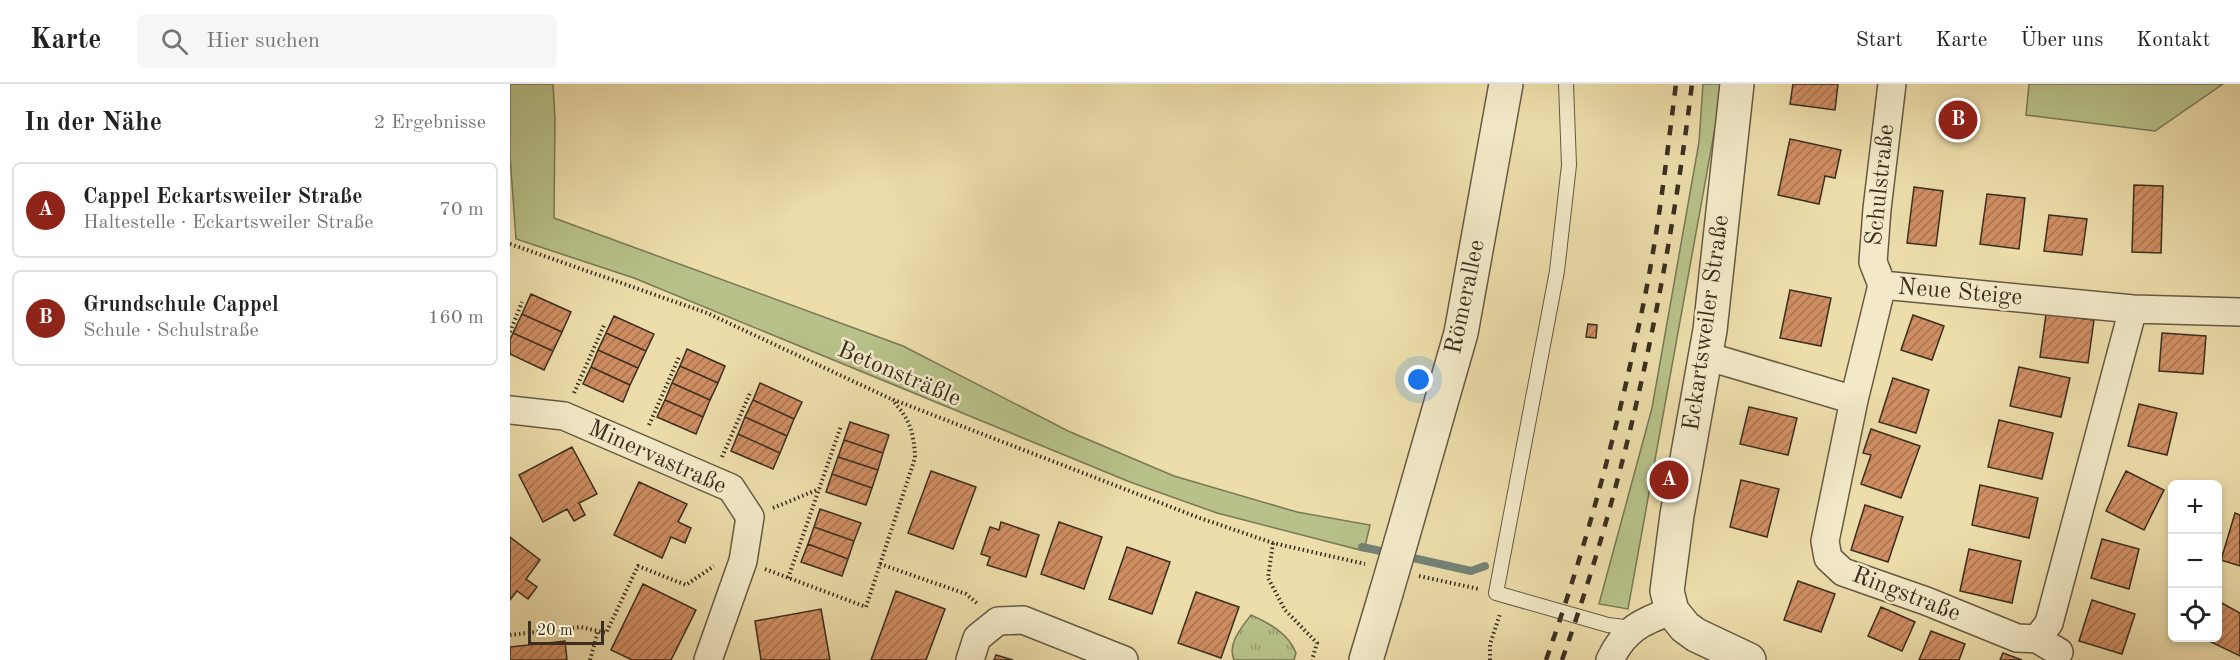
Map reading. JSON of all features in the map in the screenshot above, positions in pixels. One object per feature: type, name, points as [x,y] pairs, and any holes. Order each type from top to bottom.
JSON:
[{"type":"street","name":"Römerallee","points":[[1366,660],[1461,333],[1506,84]]},
{"type":"street","name":"Eckartsweiler Straße","points":[[1672,611],[1667,591],[1668,570],[1706,356],[1737,84]]},
{"type":"street","name":"Schulstraße","points":[[1882,285],[1873,262],[1892,84]]},
{"type":"street","name":"Neue Steige","points":[[1854,400],[1882,285],[2133,309],[2240,312]]},
{"type":"street","name":"Ringstraße","points":[[1854,400],[1825,541],[1828,558],[1843,572],[1926,601],[2017,638],[2048,645],[2049,623],[2133,309]]},
{"type":"street","points":[[1706,356],[1854,400]]},
{"type":"street","name":"Minervastraße","points":[[510,410],[564,416],[731,488],[750,517],[743,561],[708,660]]},
{"type":"street","points":[[1610,660],[1615,649],[1632,628],[1672,611],[1696,635],[1749,660]]},
{"type":"street","points":[[970,660],[977,638],[998,621],[1023,620],[1124,660]]},
{"type":"lane","points":[[1566,84],[1569,165],[1557,271],[1502,595],[1608,625],[1632,628]]},
{"type":"path","name":"Betonsträßle","points":[[510,244],[708,313],[889,398],[1197,518],[1273,543],[1268,578],[1285,610],[1317,643],[1312,660]]},
{"type":"path","points":[[510,332],[522,302]]},
{"type":"path","points":[[564,416],[605,323]]},
{"type":"path","points":[[639,448],[679,357]]},
{"type":"path","points":[[712,480],[751,391]]},
{"type":"path","points":[[510,635],[581,627],[606,633],[638,566],[686,585],[723,559],[743,561],[866,607],[915,458],[914,438],[905,415],[889,398]]},
{"type":"path","points":[[788,578],[841,426]]},
{"type":"path","points":[[750,517],[819,489]]},
{"type":"path","points":[[880,564],[966,594],[998,621]]},
{"type":"path","points":[[1490,660],[1491,644],[1502,595]]},
{"type":"path","points":[[590,660],[598,631]]},
{"type":"green space","points":[[510,84],[553,84],[554,218],[903,346],[1068,431],[1174,476],[1297,512],[1370,525],[1364,551],[1217,513],[1130,482],[634,278],[516,239],[510,156]]},
{"type":"green space","points":[[1703,84],[1722,84],[1722,89],[1628,609],[1599,604],[1652,408],[1699,142]]},
{"type":"green space","points":[[2029,84],[2223,84],[2155,131],[2026,115]]},
{"type":"green space","points":[[1251,615],[1271,626],[1289,640],[1296,653],[1294,660],[1234,660],[1232,648],[1234,642]]},
{"type":"building","points":[[1793,84],[1838,84],[1835,110],[1790,104]]},
{"type":"building","points":[[1790,139],[1841,150],[1835,178],[1825,176],[1819,204],[1778,195]]},
{"type":"building","points":[[2134,185],[2163,186],[2161,253],[2132,252]]},
{"type":"building","points":[[1914,187],[1943,191],[1936,246],[1907,243]]},
{"type":"building","points":[[1987,194],[2025,198],[2019,249],[1980,244]]},
{"type":"building","points":[[2049,215],[2087,219],[2082,255],[2044,251]]},
{"type":"building","points":[[1790,290],[1831,298],[1821,346],[1780,338]]},
{"type":"building","points":[[531,294],[571,312],[562,332],[522,314]]},
{"type":"building","points":[[522,314],[562,332],[553,351],[513,333]]},
{"type":"building","points":[[2046,314],[2094,320],[2088,363],[2040,357]]},
{"type":"building","points":[[1913,315],[1944,326],[1932,360],[1901,350]]},
{"type":"building","points":[[614,316],[654,334],[646,351],[606,333]]},
{"type":"building","points":[[1588,324],[1597,325],[1596,338],[1586,337]]},
{"type":"building","points":[[513,333],[553,351],[544,370],[510,354],[510,340]]},
{"type":"building","points":[[606,333],[646,351],[638,368],[598,350]]},
{"type":"building","points":[[2162,333],[2206,336],[2203,374],[2159,371]]},
{"type":"building","points":[[687,349],[725,366],[718,383],[680,366]]},
{"type":"building","points":[[598,350],[638,368],[630,385],[591,367]]},
{"type":"building","points":[[680,366],[718,383],[710,400],[672,383]]},
{"type":"building","points":[[591,367],[630,385],[623,402],[583,384]]},
{"type":"building","points":[[2019,367],[2070,378],[2061,417],[2010,406]]},
{"type":"building","points":[[1893,378],[1929,390],[1916,433],[1879,422]]},
{"type":"building","points":[[672,383],[710,400],[703,417],[665,400]]},
{"type":"building","points":[[760,383],[802,402],[794,419],[753,400]]},
{"type":"building","points":[[665,400],[703,417],[696,434],[657,417]]},
{"type":"building","points":[[753,400],[794,419],[787,436],[745,417]]},
{"type":"building","points":[[2139,404],[2177,413],[2167,455],[2128,446]]},
{"type":"building","points":[[1749,407],[1797,418],[1788,455],[1740,444]]},
{"type":"building","points":[[745,417],[787,436],[780,453],[738,434]]},
{"type":"building","points":[[1999,420],[2053,433],[2042,479],[1988,467]]},
{"type":"building","points":[[850,422],[889,435],[883,453],[844,440]]},
{"type":"building","points":[[1871,429],[1920,446],[1901,498],[1861,484],[1871,455],[1863,453]]},
{"type":"building","points":[[738,434],[780,453],[773,469],[731,451]]},
{"type":"building","points":[[844,440],[883,453],[878,470],[838,457]]},
{"type":"building","points":[[572,447],[597,494],[579,503],[585,515],[574,521],[567,509],[543,522],[519,475]]},
{"type":"building","points":[[838,457],[878,470],[872,488],[832,474]]},
{"type":"building","points":[[931,471],[976,487],[953,549],[908,533]]},
{"type":"building","points":[[2126,471],[2164,490],[2144,530],[2106,511]]},
{"type":"building","points":[[832,474],[872,488],[866,505],[826,492]]},
{"type":"building","points":[[1741,480],[1779,489],[1767,537],[1730,527]]},
{"type":"building","points":[[639,482],[687,504],[678,522],[691,528],[685,543],[671,537],[662,558],[614,535]]},
{"type":"building","points":[[1980,485],[2038,498],[2029,538],[1972,525]]},
{"type":"building","points":[[1865,505],[1903,517],[1888,562],[1851,550]]},
{"type":"building","points":[[820,509],[861,523],[854,541],[814,527]]},
{"type":"building","points":[[2235,513],[2240,515],[2240,566],[2222,560]]},
{"type":"building","points":[[1001,522],[1039,535],[1026,577],[987,565],[990,557],[981,554],[990,527],[999,530]]},
{"type":"building","points":[[1059,522],[1102,537],[1084,589],[1041,574]]},
{"type":"building","points":[[814,527],[854,541],[848,559],[808,544]]},
{"type":"building","points":[[510,537],[540,560],[526,579],[537,587],[528,599],[517,591],[510,600]]},
{"type":"building","points":[[2102,539],[2139,549],[2129,589],[2091,578]]},
{"type":"building","points":[[808,544],[848,559],[842,576],[801,562]]},
{"type":"building","points":[[1127,547],[1170,562],[1152,614],[1109,599]]},
{"type":"building","points":[[1969,549],[2021,561],[2012,603],[1960,591]]},
{"type":"building","points":[[1798,581],[1835,594],[1821,632],[1784,620]]},
{"type":"building","points":[[643,584],[696,610],[671,660],[632,660],[611,650]]},
{"type":"building","points":[[896,591],[945,609],[926,660],[871,660]]},
{"type":"building","points":[[1196,592],[1239,607],[1221,658],[1178,643]]},
{"type":"building","points":[[2092,600],[2135,614],[2122,654],[2079,641]]},
{"type":"building","points":[[2222,603],[2240,613],[2240,656],[2211,642],[2222,642]]},
{"type":"building","points":[[1881,607],[1915,622],[1902,651],[1868,636]]},
{"type":"building","points":[[821,609],[830,660],[761,660],[755,621]]},
{"type":"building","points":[[1931,631],[1965,644],[1959,660],[1919,660]]},
{"type":"building","points":[[565,641],[567,660],[510,660],[510,647]]},
{"type":"building","points":[[2003,653],[2022,660],[2000,660]]},
{"type":"building","points":[[996,655],[1013,660],[994,660]]},
{"type":"waterway","points":[[1362,547],[1390,553]]},
{"type":"waterway","points":[[1404,556],[1471,571],[1485,566]]},
{"type":"railway","points":[[1546,660],[1589,525],[1614,434],[1635,342],[1654,243],[1676,84]]},
{"type":"railway","points":[[1562,660],[1607,519],[1643,375],[1671,230],[1692,84]]},
{"type":"place","name":"Grundschule Cappel","points":[[1958,120]]},
{"type":"place","name":"Cappel Eckartsweiler Straße","points":[[1669,480]]}]
